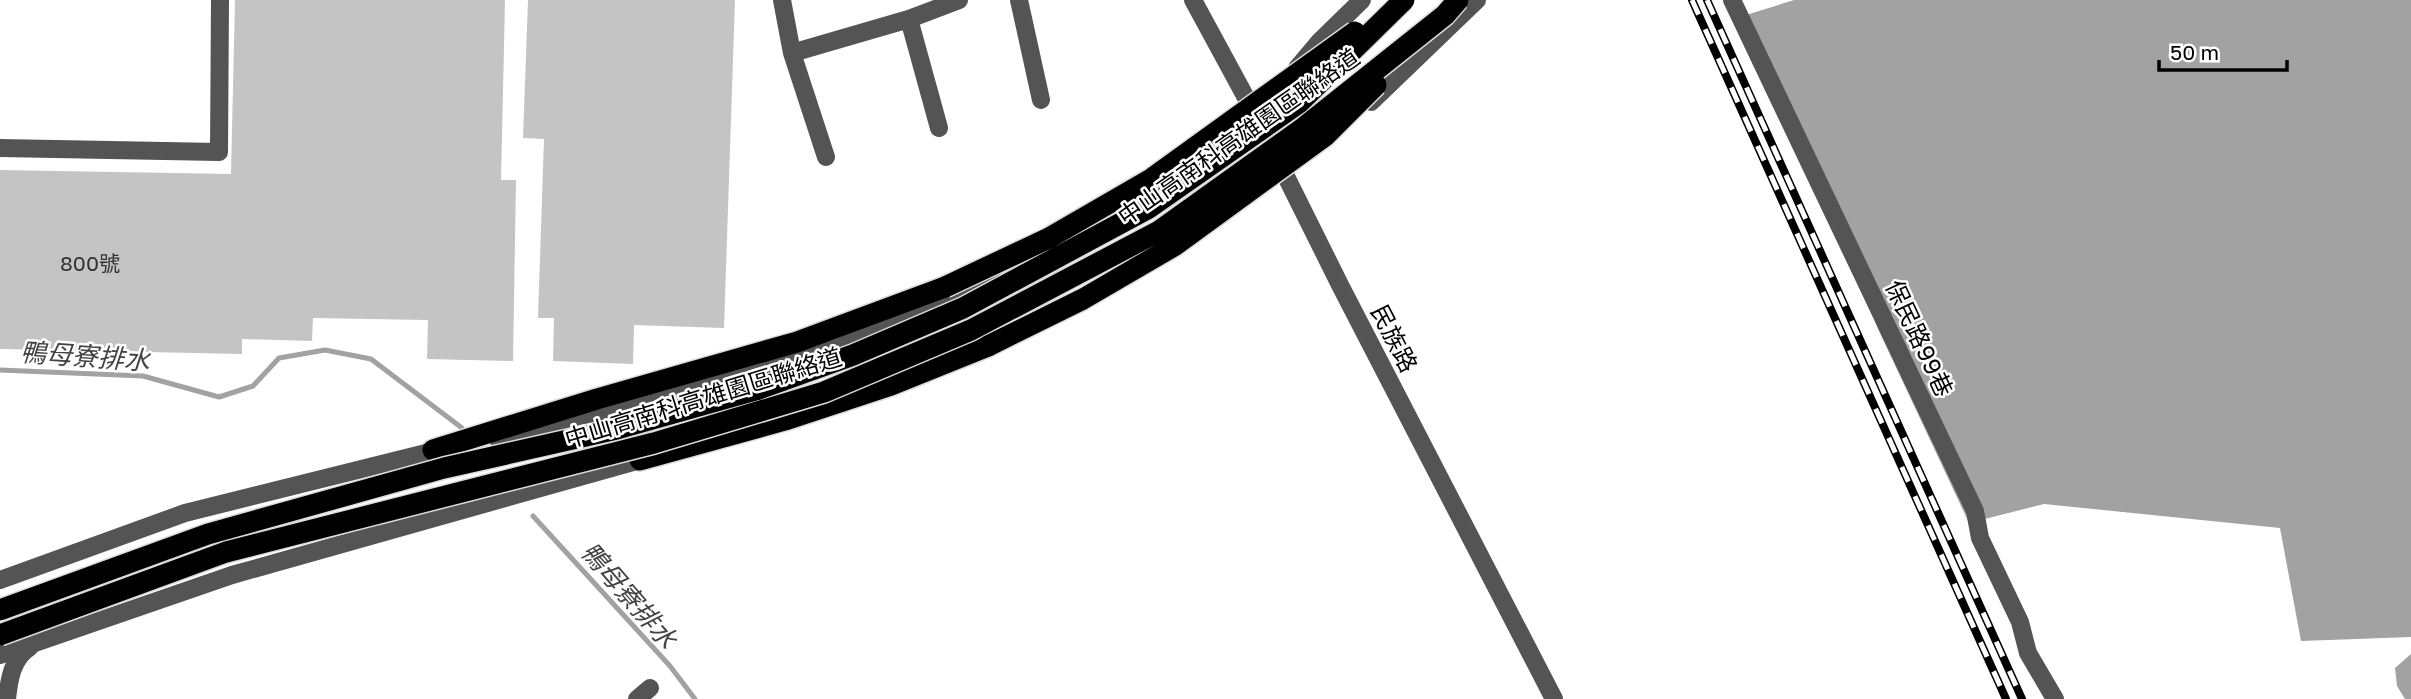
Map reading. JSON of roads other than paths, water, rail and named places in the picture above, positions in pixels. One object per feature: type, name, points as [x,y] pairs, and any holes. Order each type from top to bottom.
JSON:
[{"type":"highway","points":[[433,450],[597,398],[797,341],[945,286],[1049,238],[1151,179],[1402,0]]},
{"type":"highway","name":"中山高南科高雄園區聯絡道","points":[[0,610],[208,534],[444,468],[617,429],[756,390],[853,355],[963,308],[1149,208],[1299,103],[1402,0]]},
{"type":"highway","points":[[640,460],[812,411],[891,385],[988,346],[1083,299],[1174,246],[1325,136],[1451,8]]},
{"type":"highway","name":"中山高南科高雄園區聯絡道","points":[[0,635],[226,552],[654,443],[824,392],[971,330],[1159,231],[1303,128],[1451,8]]},
{"type":"street","points":[[0,148],[219,152],[220,0]]},
{"type":"street","points":[[782,0],[792,53],[826,157]]},
{"type":"street","points":[[792,53],[909,19],[959,0]]},
{"type":"street","points":[[1019,0],[1041,100]]},
{"type":"street","name":"民族路","points":[[1193,0],[1257,118],[1340,285],[1554,699]]},
{"type":"street","points":[[0,580],[185,513],[433,450],[559,426],[757,373],[839,347],[966,289],[1155,190],[1257,118],[1319,42],[1363,0]]},
{"type":"street","points":[[0,655],[232,575],[640,460],[705,432],[852,382],[996,327],[1135,253],[1278,159],[1364,108],[1477,0]]},
{"type":"street","name":"保民路99巷","points":[[1732,0],[1975,511],[1980,538],[2020,622],[2028,653],[2055,699]]},
{"type":"street","points":[[909,19],[939,128]]},
{"type":"street","points":[[7,699],[9,679],[20,653],[36,643]]},
{"type":"waterway","name":"鴨母寮排水","points":[[0,370],[143,376],[219,397],[253,386],[279,358],[325,350],[371,359],[462,428]]},
{"type":"waterway","name":"鴨母寮排水","points":[[533,516],[670,666],[695,699]]},
{"type":"railway","points":[[1692,0],[2006,699]]},
{"type":"railway","points":[[1707,0],[2022,699]]}]
